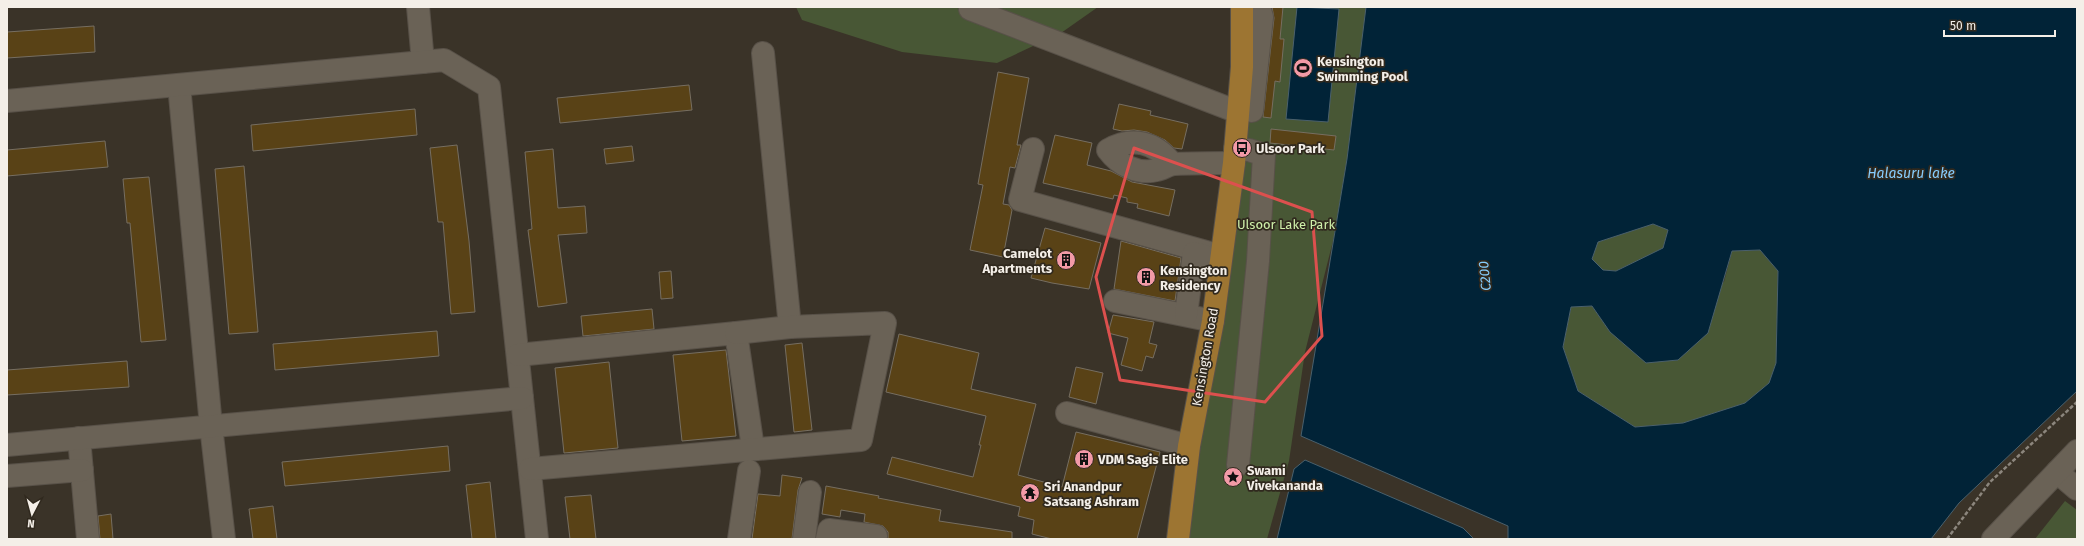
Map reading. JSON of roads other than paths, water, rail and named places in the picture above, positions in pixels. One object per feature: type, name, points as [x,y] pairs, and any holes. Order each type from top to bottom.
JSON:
[{"type":"main road","name":"Kensington Road","points":[[1178,539],[1188,446],[1213,321],[1234,156],[1245,112],[1242,67],[1242,7]]},
{"type":"street","points":[[418,7],[423,62]]},
{"type":"street","points":[[970,9],[1245,112],[1262,18],[1259,7]]},
{"type":"street","points":[[763,53],[790,328]]},
{"type":"street","points":[[7,101],[444,60],[489,87],[537,539]]},
{"type":"street","points":[[179,85],[211,426],[224,539]]},
{"type":"street","points":[[1033,149],[1020,200],[1221,258]]},
{"type":"street","points":[[1172,164],[1234,156],[1249,150],[1264,155],[1258,261],[1238,465]]},
{"type":"street","points":[[1186,315],[1194,253],[1221,258]]},
{"type":"street","points":[[1115,301],[1213,321]]},
{"type":"street","points":[[518,356],[790,328],[885,323],[861,440],[753,448],[530,469]]},
{"type":"street","points":[[736,333],[753,448]]},
{"type":"street","points":[[7,445],[522,398]]},
{"type":"street","points":[[1067,413],[1188,446]]},
{"type":"street","points":[[79,438],[88,539]]},
{"type":"street","points":[[1993,539],[2077,451]]},
{"type":"street","points":[[7,476],[82,470]]},
{"type":"street","points":[[739,539],[749,471]]},
{"type":"street","points":[[2057,472],[2077,489]]},
{"type":"street","points":[[804,539],[810,492]]},
{"type":"street","points":[[827,539],[828,530],[876,536]]},
{"type":"water","points":[[1297,7],[1339,9],[1328,122],[1286,119]]},
{"type":"water","name":"Halasuru lake","points":[[1366,7],[2077,7],[2077,391],[1959,503],[1931,539],[1508,539],[1508,526],[1301,436],[1347,159]],"holes":[[[1653,224],[1668,230],[1663,248],[1616,271],[1603,270],[1592,259],[1598,242]],[[1760,250],[1778,271],[1776,363],[1769,383],[1745,403],[1683,423],[1635,427],[1578,391],[1563,347],[1571,307],[1592,306],[1610,332],[1646,363],[1678,360],[1708,333],[1732,251]]]},
{"type":"water","points":[[1305,460],[1463,528],[1474,539],[1277,539],[1294,469]]},
{"type":"place","name":"Kensington Swimming Pool","points":[[1303,68]]},
{"type":"place","name":"Ulsoor Park","points":[[1242,148]]},
{"type":"place","name":"Camelot Apartments","points":[[1066,260]]},
{"type":"place","name":"Kensington Residency","points":[[1146,277]]},
{"type":"place","name":"VDM Sagis Elite","points":[[1084,459]]},
{"type":"place","name":"Swami Vivekananda","points":[[1233,477]]},
{"type":"place","name":"Sri Anandpur Satsang Ashram","points":[[1030,493]]},
{"type":"park label","name":"Ulsoor Lake Park","points":[[1286,224]]},
{"type":"water label","name":"C200","points":[[1485,276]]}]
